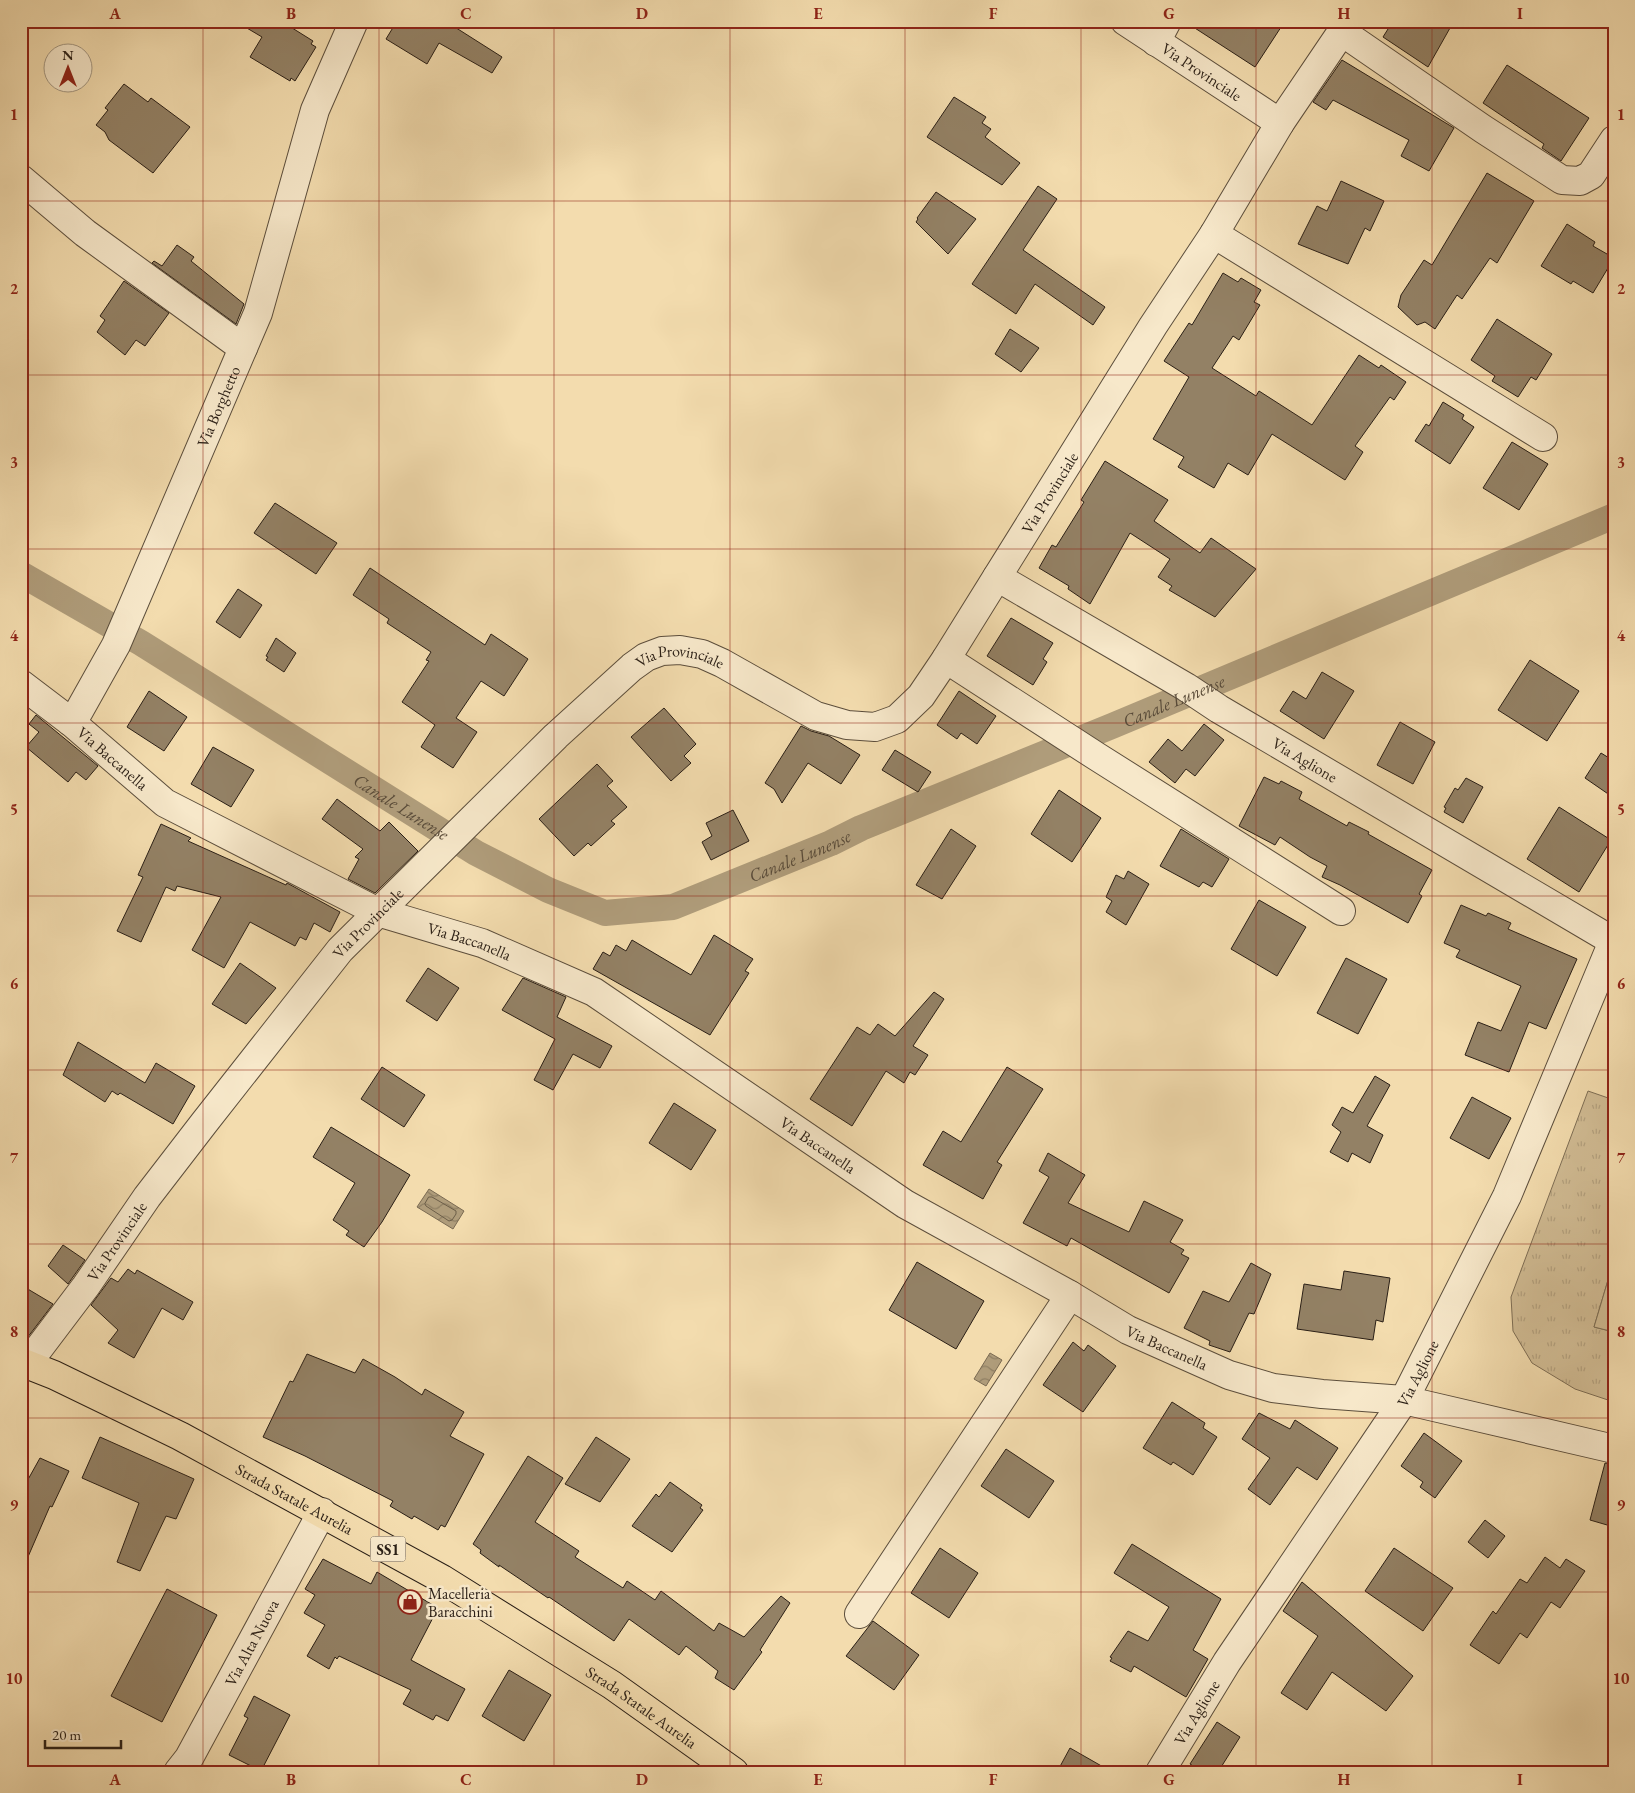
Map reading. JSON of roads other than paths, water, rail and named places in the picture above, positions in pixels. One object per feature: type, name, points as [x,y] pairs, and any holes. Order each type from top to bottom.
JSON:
[{"type":"main road","name":"Strada Statale Aurelia","points":[[24,1363],[54,1375],[180,1436],[442,1579],[612,1685],[734,1772]]},
{"type":"street","name":"Via Borghetto","points":[[71,722],[122,633],[258,313],[315,110],[354,21]]},
{"type":"street","name":"Via Provinciale","points":[[1125,21],[1161,32],[1280,123]]},
{"type":"street","points":[[1346,27],[1483,129],[1562,180],[1580,181],[1591,175],[1614,140]]},
{"type":"street","name":"Via Provinciale","points":[[24,1363],[86,1286],[147,1198],[204,1123],[340,950],[556,736],[632,667],[646,657],[662,651],[680,650],[702,654],[722,663],[816,716],[847,725],[875,727],[897,719],[921,696],[1214,234],[1280,123],[1346,27]]},
{"type":"street","points":[[21,179],[85,233],[243,348]]},
{"type":"street","points":[[1214,234],[1543,438]]},
{"type":"street","name":"Via Aglione","points":[[997,577],[1614,940],[1507,1196],[1404,1400],[1227,1662],[1160,1772]]},
{"type":"street","points":[[946,659],[1341,911]]},
{"type":"street","points":[[21,684],[71,722]]},
{"type":"street","name":"Via Baccanella","points":[[71,722],[165,803],[378,912],[482,943],[594,992],[905,1204],[1070,1295],[1128,1330],[1230,1375],[1273,1388],[1322,1394],[1404,1400],[1614,1449]]},
{"type":"street","points":[[859,1614],[1070,1295]]},
{"type":"street","name":"Via Alta Nuova","points":[[178,1772],[189,1758],[322,1512]]},
{"type":"water","points":[[429,1189],[464,1211],[453,1229],[417,1207]]},
{"type":"water","points":[[990,1353],[1002,1360],[986,1386],[974,1379]]},
{"type":"waterway","name":"Canale Lunense","points":[[21,574],[141,643],[476,853],[548,890],[605,913],[673,907],[831,843],[861,828],[1112,726],[1614,516]]},
{"type":"place","name":"Macelleria Baracchini","points":[[410,1602]]}]
